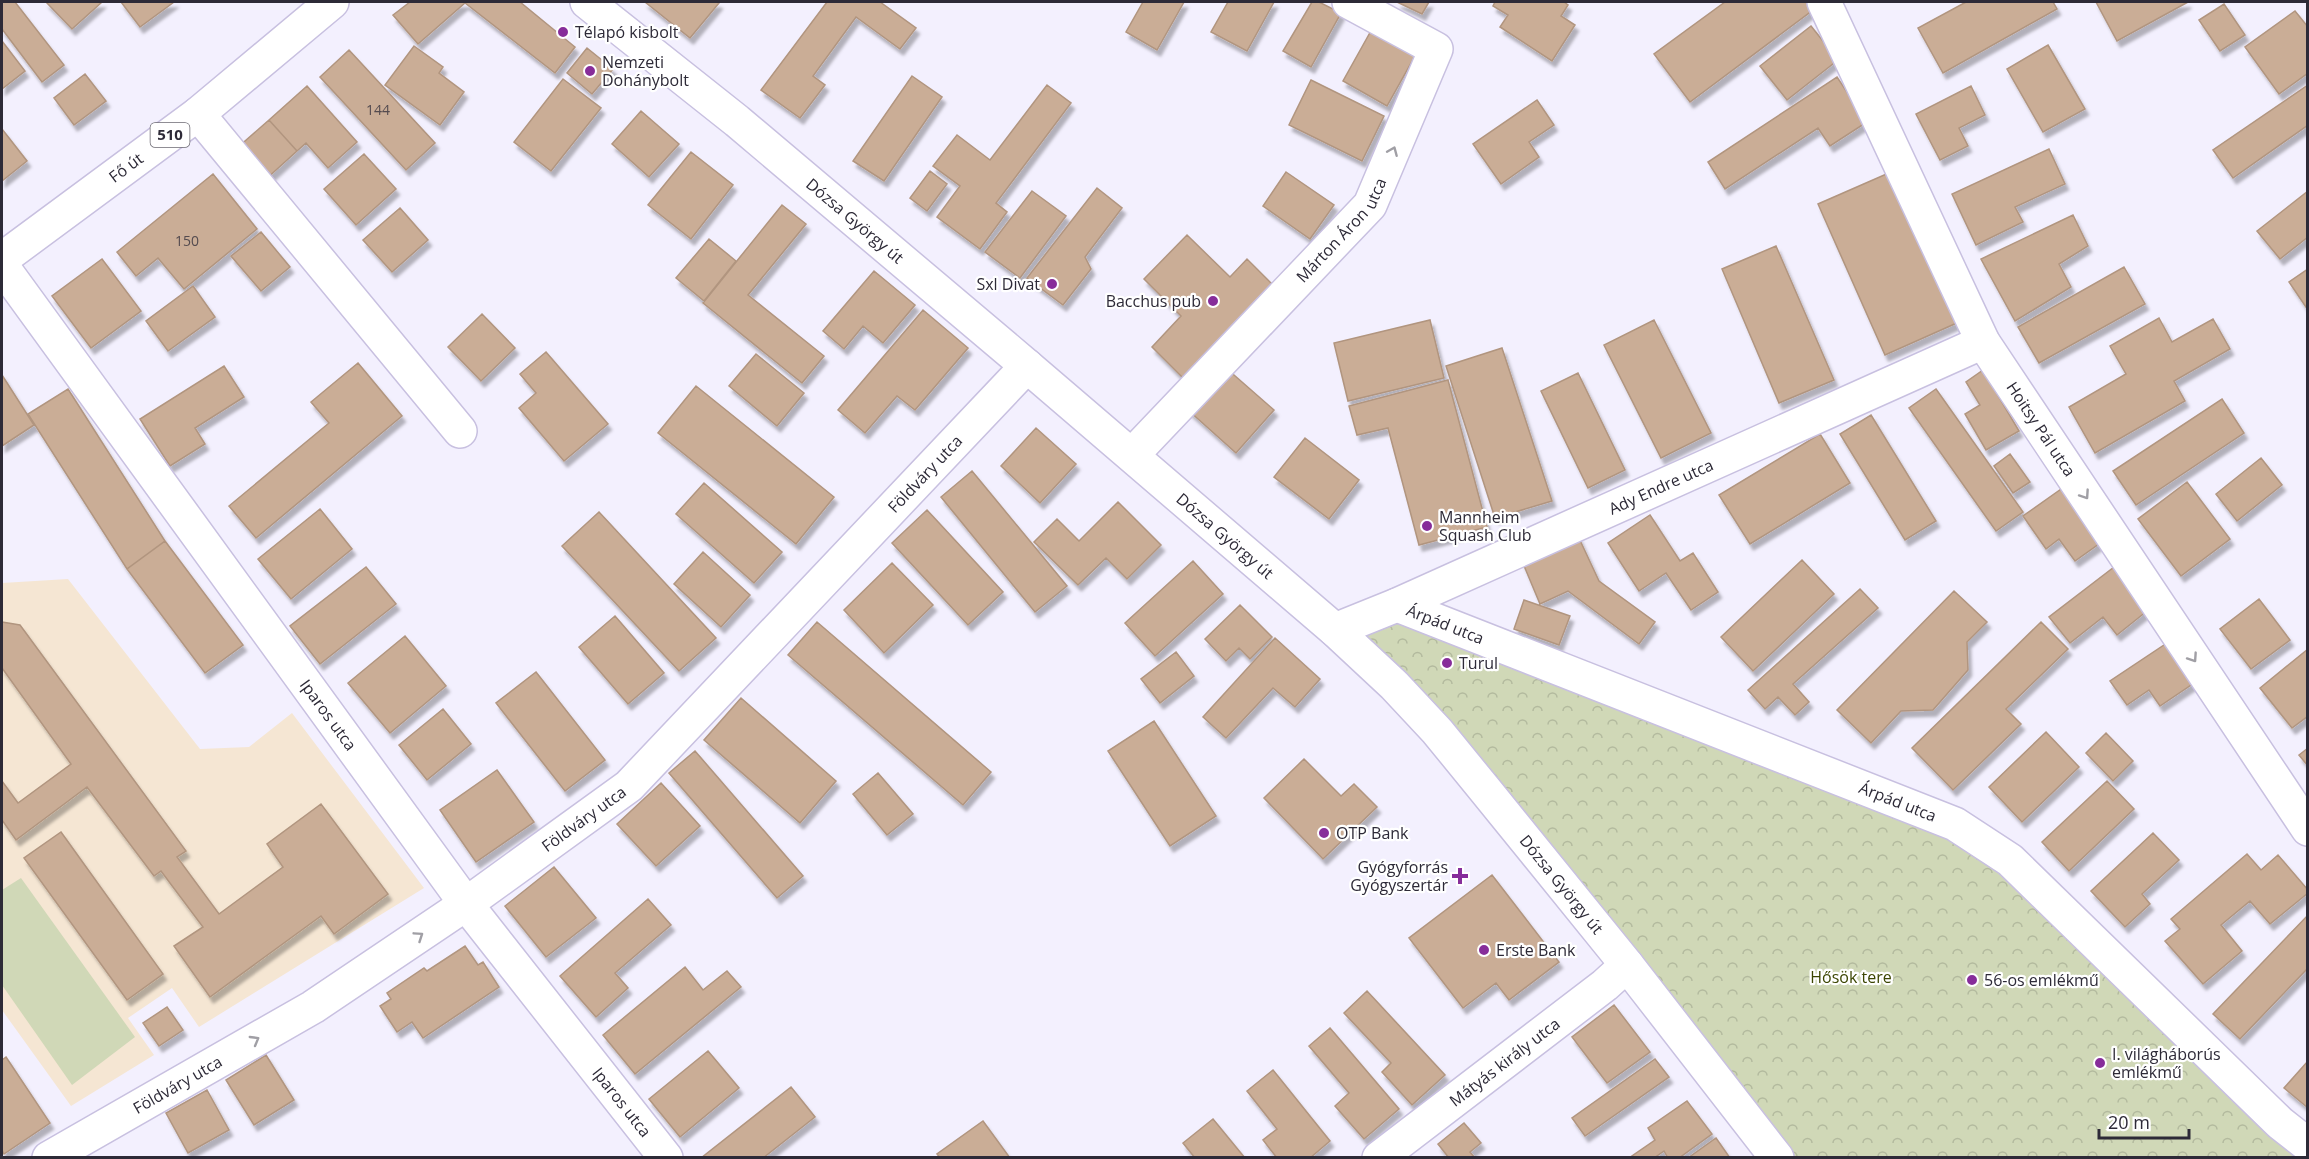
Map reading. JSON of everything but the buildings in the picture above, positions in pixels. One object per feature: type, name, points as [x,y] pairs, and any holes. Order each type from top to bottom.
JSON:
[{"type":"street","name":"Fő út","points":[[2,259],[198,114],[332,2]]},
{"type":"street","name":"Dózsa György út","points":[[587,2],[737,121],[1028,366],[1335,630],[1394,685],[1437,731],[1627,965],[1778,1158]]},
{"type":"street","name":"Márton Áron utca","points":[[1132,455],[1370,205],[1436,49],[1349,2]]},
{"type":"street","name":"Hoitsy Pál utca","points":[[1824,2],[1983,342],[2307,830]]},
{"type":"street","points":[[198,114],[460,431]]},
{"type":"street","name":"Iparos utca","points":[[2,266],[466,904],[666,1158]]},
{"type":"street","name":"Ady Endre utca","points":[[1335,630],[1397,605],[1983,342]]},
{"type":"street","name":"Földváry utca","points":[[49,1158],[313,1007],[466,904],[629,786],[1028,366]]},
{"type":"street","name":"Árpád utca","points":[[1397,605],[1955,824],[2010,860],[2280,1123],[2307,1145]]},
{"type":"street","name":"Mátyás király utca","points":[[1379,1158],[1627,965]]},
{"type":"shaded area","points":[[68,579],[200,749],[249,747],[292,713],[424,888],[199,1027],[172,988],[128,1018],[154,1055],[71,1106],[2,1010],[2,583]]},
{"type":"green space","name":"Hősök tere","points":[[1381,612],[1955,824],[2307,1157],[1765,1157],[1335,630]]},
{"type":"green space","points":[[21,878],[135,1037],[72,1085],[2,985],[2,890]]},
{"type":"place","name":"Télapó kisbolt","points":[[563,32]]},
{"type":"place","name":"Nemzeti Dohánybolt","points":[[590,71]]},
{"type":"place","name":"Sxl Divat","points":[[1052,284]]},
{"type":"place","name":"Bacchus pub","points":[[1213,301]]},
{"type":"place","name":"Mannheim Squash Club","points":[[1427,526]]},
{"type":"place","name":"Turul","points":[[1447,663]]},
{"type":"place","name":"OTP Bank","points":[[1324,833]]},
{"type":"place","name":"Gyógyforrás Gyógyszertár","points":[[1460,876]]},
{"type":"place","name":"Erste Bank","points":[[1484,950]]},
{"type":"place","name":"56-os emlékmű","points":[[1972,980]]},
{"type":"place","name":"I. világháborús emlékmű","points":[[2100,1063]]}]
